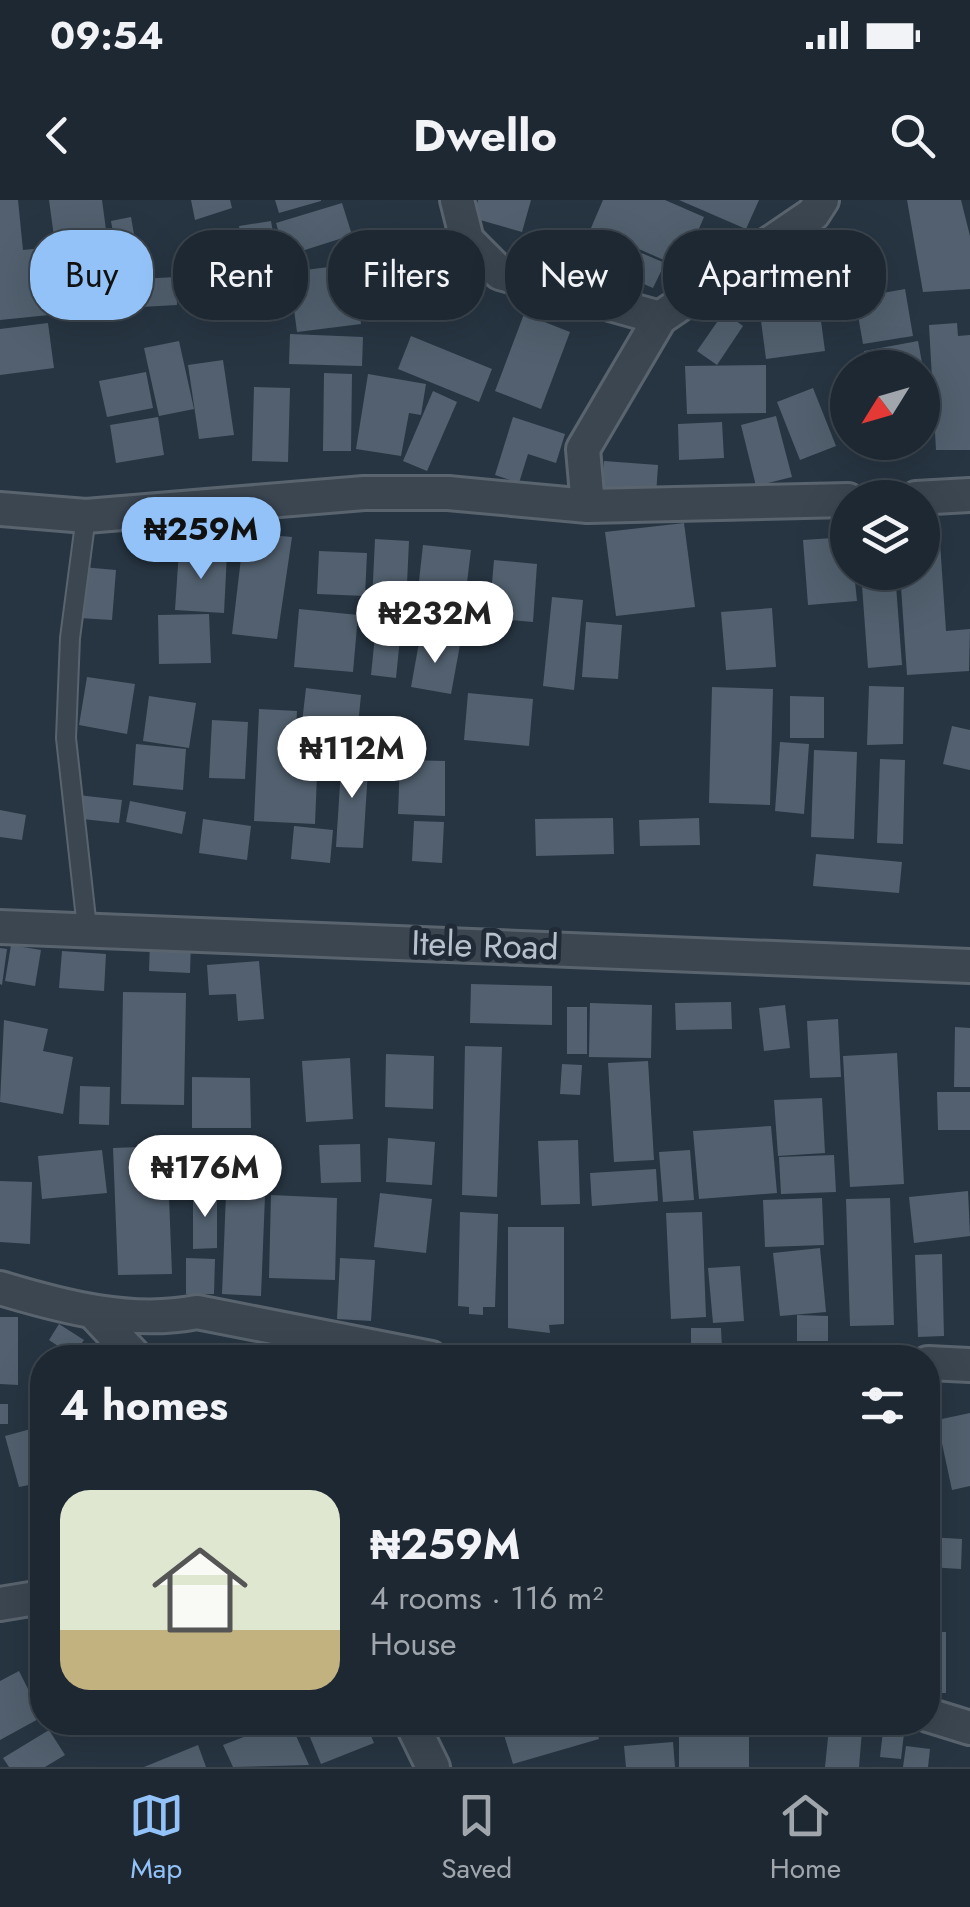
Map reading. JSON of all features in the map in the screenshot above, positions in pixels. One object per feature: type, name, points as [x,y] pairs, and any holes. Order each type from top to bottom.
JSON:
[{"type":"street","points":[[457,200],[467,240],[500,273],[660,318]]},
{"type":"street","points":[[588,506],[583,449],[660,318],[813,214],[822,200]]},
{"type":"street","points":[[0,510],[86,516],[364,493],[448,494],[588,506],[830,500]]},
{"type":"street","points":[[940,497],[970,495]]},
{"type":"street","name":"Itele Road","points":[[0,928],[86,928],[970,966]]},
{"type":"street","points":[[0,1288],[94,1313],[171,1317],[197,1312],[365,1345]]},
{"type":"street","points":[[94,1313],[124,1345]]},
{"type":"street","points":[[940,1364],[970,1365]]},
{"type":"street","points":[[0,1604],[30,1598]]},
{"type":"street","points":[[940,1718],[970,1728]]},
{"type":"street","points":[[417,1735],[432,1767]]},
{"type":"lane","points":[[86,516],[70,638],[66,738],[86,928]]},
{"type":"building","points":[[0,200],[18,200],[23,250],[30,249],[30,317],[0,320]]},
{"type":"building","points":[[49,200],[102,200],[106,230],[53,230]]},
{"type":"building","points":[[191,200],[230,200],[232,208],[195,220]]},
{"type":"building","points":[[275,200],[321,200],[321,201],[279,213]]},
{"type":"building","points":[[478,200],[531,200],[523,230],[473,218]]},
{"type":"building","points":[[603,200],[665,200],[704,217],[698,230],[663,230],[663,260],[643,251],[643,230],[591,228]]},
{"type":"building","points":[[679,200],[759,200],[746,229]]},
{"type":"building","points":[[907,200],[961,200],[970,236],[970,289],[923,292]]},
{"type":"building","points":[[342,203],[350,230],[328,230],[328,243],[308,249],[308,230],[278,230],[276,223]]},
{"type":"building","points":[[131,217],[133,230],[113,230],[111,221]]},
{"type":"building","points":[[271,221],[272,230],[240,230],[239,226]]},
{"type":"building","points":[[643,254],[663,262],[653,288],[643,284]]},
{"type":"building","points":[[328,267],[328,320],[360,320],[361,324],[297,332],[295,320],[308,320],[308,270]]},
{"type":"building","points":[[173,277],[173,305],[153,306],[153,278]]},
{"type":"building","points":[[905,289],[913,336],[863,344],[859,320],[886,320],[886,292]]},
{"type":"building","points":[[522,320],[539,320],[570,332],[541,409],[495,391]]},
{"type":"building","points":[[718,320],[735,320],[743,326],[717,365],[697,351]]},
{"type":"building","points":[[761,320],[821,320],[825,351],[766,359]]},
{"type":"building","points":[[48,323],[54,368],[0,375],[0,329]]},
{"type":"building","points":[[957,323],[958,336],[970,335],[970,450],[940,450],[940,350],[930,350],[929,325]]},
{"type":"building","points":[[290,334],[363,337],[362,366],[289,364]]},
{"type":"building","points":[[411,336],[492,369],[479,402],[398,369]]},
{"type":"building","points":[[179,341],[194,409],[159,416],[144,348]]},
{"type":"building","points":[[918,341],[920,350],[869,350]]},
{"type":"building","points":[[223,360],[234,435],[199,439],[188,365]]},
{"type":"building","points":[[766,365],[766,413],[687,414],[685,366]]},
{"type":"building","points":[[146,372],[153,408],[107,417],[99,381]]},
{"type":"building","points":[[324,373],[352,374],[351,451],[323,451]]},
{"type":"building","points":[[368,374],[426,384],[421,415],[409,413],[401,456],[356,449]]},
{"type":"building","points":[[254,387],[290,388],[288,462],[252,461]]},
{"type":"building","points":[[813,388],[830,431],[830,448],[800,460],[777,402]]},
{"type":"building","points":[[433,391],[457,402],[427,471],[403,461]]},
{"type":"building","points":[[776,416],[792,477],[756,486],[741,425]]},
{"type":"building","points":[[158,417],[164,455],[116,463],[110,425]]},
{"type":"building","points":[[513,417],[565,434],[556,463],[528,454],[519,483],[495,475]]},
{"type":"building","points":[[722,422],[724,458],[679,460],[678,424]]},
{"type":"building","points":[[604,461],[658,465],[656,495],[602,490]]},
{"type":"building","points":[[193,520],[231,523],[230,548],[191,546]]},
{"type":"building","points":[[684,523],[695,607],[616,616],[605,532]]},
{"type":"building","points":[[244,533],[292,537],[277,639],[232,634]]},
{"type":"building","points":[[830,538],[830,590],[856,590],[857,601],[808,605],[803,540]]},
{"type":"building","points":[[375,539],[409,541],[406,605],[372,602]]},
{"type":"building","points":[[940,543],[946,631],[970,629],[969,671],[907,675],[901,590],[940,590]]},
{"type":"building","points":[[423,545],[471,550],[462,623],[415,617]]},
{"type":"building","points":[[179,550],[227,553],[224,613],[175,610]]},
{"type":"building","points":[[319,551],[367,553],[365,596],[317,594]]},
{"type":"building","points":[[494,560],[537,564],[533,622],[489,618]]},
{"type":"building","points":[[82,567],[116,570],[112,620],[79,618]]},
{"type":"building","points":[[862,590],[896,590],[902,665],[868,668]]},
{"type":"building","points":[[552,597],[583,600],[574,690],[543,686]]},
{"type":"building","points":[[772,608],[776,667],[726,670],[721,612]]},
{"type":"building","points":[[299,609],[358,615],[353,672],[294,667]]},
{"type":"building","points":[[209,614],[211,663],[159,664],[158,615]]},
{"type":"building","points":[[377,616],[402,618],[396,678],[371,675]]},
{"type":"building","points":[[586,622],[622,625],[618,679],[582,677]]},
{"type":"building","points":[[420,637],[460,645],[451,694],[411,687]]},
{"type":"building","points":[[87,677],[135,684],[127,734],[79,725]]},
{"type":"building","points":[[869,686],[904,687],[903,744],[867,745]]},
{"type":"building","points":[[712,687],[773,689],[770,805],[709,803]]},
{"type":"building","points":[[306,688],[361,695],[356,746],[300,740]]},
{"type":"building","points":[[468,693],[533,699],[529,746],[464,740]]},
{"type":"building","points":[[149,696],[196,703],[189,748],[143,741]]},
{"type":"building","points":[[790,696],[824,697],[824,738],[790,738]]},
{"type":"building","points":[[259,709],[297,711],[295,749],[318,750],[315,824],[254,821]]},
{"type":"building","points":[[212,720],[248,722],[245,779],[209,778]]},
{"type":"building","points":[[952,726],[970,730],[970,770],[943,764]]},
{"type":"building","points":[[780,742],[809,744],[804,814],[775,811]]},
{"type":"building","points":[[136,744],[186,749],[183,790],[133,785]]},
{"type":"building","points":[[814,750],[857,752],[854,839],[811,837]]},
{"type":"building","points":[[342,753],[369,755],[363,848],[336,847]]},
{"type":"building","points":[[880,759],[905,760],[903,844],[877,843]]},
{"type":"building","points":[[400,760],[445,761],[445,816],[398,814]]},
{"type":"building","points":[[69,794],[122,800],[119,823],[64,817]]},
{"type":"building","points":[[130,801],[186,812],[182,834],[126,822]]},
{"type":"building","points":[[0,810],[26,815],[22,840],[0,837]]},
{"type":"building","points":[[613,818],[614,854],[536,856],[535,819]]},
{"type":"building","points":[[699,818],[700,845],[640,846],[639,820]]},
{"type":"building","points":[[203,819],[251,826],[247,860],[199,853]]},
{"type":"building","points":[[414,821],[444,822],[442,863],[412,861]]},
{"type":"building","points":[[294,826],[333,830],[330,863],[291,859]]},
{"type":"building","points":[[816,854],[902,862],[899,893],[813,886]]},
{"type":"building","points":[[150,939],[191,941],[190,973],[149,971]]},
{"type":"building","points":[[11,945],[41,950],[35,986],[5,981]]},
{"type":"building","points":[[0,948],[7,949],[2,985],[0,984]]},
{"type":"building","points":[[62,951],[106,954],[104,991],[59,988]]},
{"type":"building","points":[[259,961],[264,1019],[238,1021],[236,994],[209,995],[207,965]]},
{"type":"building","points":[[471,984],[552,986],[552,1025],[470,1023]]},
{"type":"building","points":[[123,992],[186,993],[184,1105],[121,1104]]},
{"type":"building","points":[[731,1002],[732,1029],[676,1030],[675,1003]]},
{"type":"building","points":[[590,1003],[652,1005],[651,1058],[589,1057]]},
{"type":"building","points":[[785,1005],[790,1048],[764,1051],[759,1008]]},
{"type":"building","points":[[567,1007],[587,1007],[587,1054],[567,1054]]},
{"type":"building","points":[[838,1019],[841,1077],[810,1078],[807,1021]]},
{"type":"building","points":[[4,1020],[48,1029],[43,1051],[73,1057],[63,1114],[0,1102]]},
{"type":"building","points":[[955,1027],[970,1028],[970,1087],[954,1087]]},
{"type":"building","points":[[465,1046],[502,1047],[497,1197],[462,1195]]},
{"type":"building","points":[[897,1053],[904,1184],[850,1187],[843,1056]]},
{"type":"building","points":[[386,1054],[434,1056],[433,1109],[385,1107]]},
{"type":"building","points":[[350,1058],[353,1119],[306,1122],[302,1061]]},
{"type":"building","points":[[648,1061],[654,1160],[614,1162],[608,1063]]},
{"type":"building","points":[[562,1064],[582,1065],[580,1095],[560,1094]]},
{"type":"building","points":[[192,1077],[250,1078],[251,1128],[192,1128]]},
{"type":"building","points":[[80,1086],[110,1087],[109,1125],[79,1124]]},
{"type":"building","points":[[937,1092],[970,1092],[970,1130],[938,1130]]},
{"type":"building","points":[[822,1098],[825,1153],[778,1156],[774,1100]]},
{"type":"building","points":[[771,1126],[777,1193],[699,1199],[693,1131]]},
{"type":"building","points":[[257,1135],[260,1181],[195,1184],[193,1137]]},
{"type":"building","points":[[388,1138],[435,1142],[432,1185],[386,1182]]},
{"type":"building","points":[[578,1140],[580,1204],[541,1205],[538,1141]]},
{"type":"building","points":[[360,1144],[361,1182],[321,1183],[319,1145]]},
{"type":"building","points":[[167,1146],[172,1274],[118,1275],[113,1148]]},
{"type":"building","points":[[102,1150],[107,1193],[42,1199],[38,1156]]},
{"type":"building","points":[[690,1150],[694,1200],[663,1202],[659,1152]]},
{"type":"building","points":[[834,1155],[836,1192],[781,1194],[779,1157]]},
{"type":"building","points":[[656,1169],[658,1201],[592,1206],[590,1173]]},
{"type":"building","points":[[0,1181],[32,1182],[30,1244],[0,1242]]},
{"type":"building","points":[[968,1191],[970,1236],[914,1243],[909,1197]]},
{"type":"building","points":[[193,1192],[217,1192],[217,1248],[193,1249]]},
{"type":"building","points":[[380,1193],[432,1199],[426,1253],[374,1247]]},
{"type":"building","points":[[226,1194],[265,1196],[261,1296],[222,1294]]},
{"type":"building","points":[[271,1195],[337,1198],[335,1280],[269,1278]]},
{"type":"building","points":[[822,1198],[824,1245],[765,1247],[763,1200]]},
{"type":"building","points":[[890,1198],[894,1325],[850,1326],[846,1199]]},
{"type":"building","points":[[460,1212],[498,1214],[495,1307],[483,1307],[483,1315],[469,1314],[469,1307],[458,1306]]},
{"type":"building","points":[[702,1212],[706,1317],[671,1319],[666,1213]]},
{"type":"building","points":[[508,1227],[564,1227],[564,1324],[549,1325],[550,1333],[508,1328]]},
{"type":"building","points":[[820,1248],[826,1312],[780,1316],[773,1253]]},
{"type":"building","points":[[942,1254],[944,1336],[918,1337],[915,1255]]},
{"type":"building","points":[[186,1258],[215,1259],[214,1294],[186,1294]]},
{"type":"building","points":[[340,1258],[375,1260],[371,1321],[337,1319]]},
{"type":"building","points":[[740,1266],[744,1321],[713,1323],[708,1268]]},
{"type":"building","points":[[797,1315],[828,1316],[828,1341],[797,1341]]},
{"type":"building","points":[[0,1317],[18,1317],[18,1385],[0,1384]]},
{"type":"building","points":[[59,1324],[84,1340],[81,1345],[56,1345],[49,1340]]},
{"type":"building","points":[[691,1328],[721,1328],[722,1345],[691,1345]]},
{"type":"building","points":[[0,1404],[8,1404],[8,1424],[0,1424]]},
{"type":"building","points":[[970,1413],[970,1486],[952,1490],[940,1419]]},
{"type":"building","points":[[30,1429],[30,1485],[19,1487],[5,1436]]},
{"type":"building","points":[[940,1538],[962,1539],[961,1569],[940,1568]]},
{"type":"building","points":[[940,1632],[946,1632],[946,1693],[940,1693]]},
{"type":"building","points":[[19,1671],[30,1693],[30,1724],[0,1740],[0,1681]]},
{"type":"building","points":[[41,1735],[52,1735],[65,1755],[45,1767],[9,1767],[3,1758]]},
{"type":"building","points":[[249,1735],[296,1735],[309,1765],[233,1767],[223,1745]]},
{"type":"building","points":[[309,1735],[371,1735],[374,1743],[321,1764]]},
{"type":"building","points":[[504,1735],[598,1735],[599,1739],[513,1764]]},
{"type":"building","points":[[679,1735],[749,1736],[749,1767],[679,1767]]},
{"type":"building","points":[[828,1735],[862,1735],[859,1767],[825,1767]]},
{"type":"building","points":[[883,1735],[904,1735],[901,1759],[880,1757]]},
{"type":"building","points":[[673,1742],[675,1767],[626,1767],[624,1746]]},
{"type":"building","points":[[198,1745],[206,1767],[144,1767]]},
{"type":"building","points":[[906,1746],[930,1749],[928,1767],[903,1767]]}]
